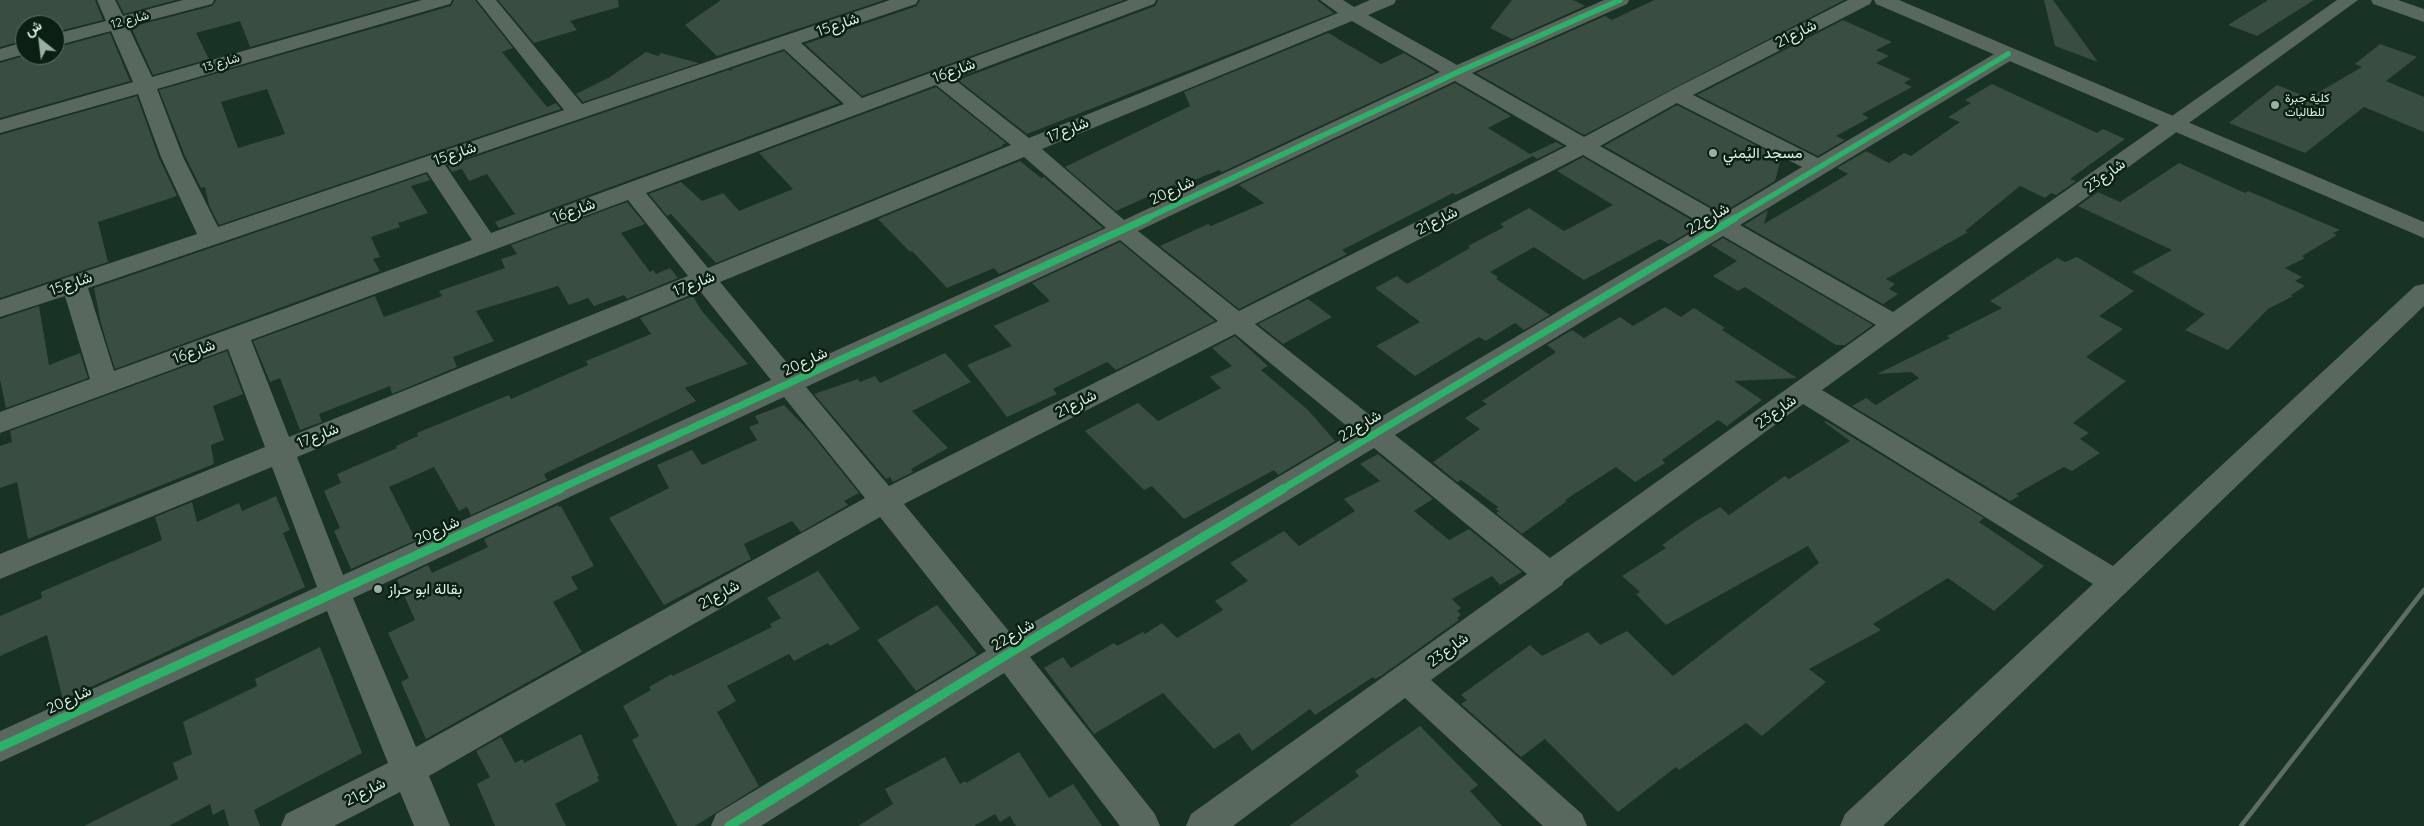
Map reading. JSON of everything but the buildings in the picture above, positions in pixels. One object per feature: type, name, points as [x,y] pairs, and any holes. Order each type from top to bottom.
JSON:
[{"type":"street","points":[[106,0],[145,85],[172,157],[211,237]]},
{"type":"street","name":"شارع 12","points":[[65,37],[205,0]]},
{"type":"street","name":"شارع 13","points":[[0,127],[443,0]]},
{"type":"street","points":[[486,0],[578,113]]},
{"type":"street","points":[[848,0],[866,15]]},
{"type":"street","name":"شارع15","points":[[0,309],[909,0]]},
{"type":"street","name":"شارع16","points":[[0,423],[1148,0]]},
{"type":"street","points":[[1329,0],[1458,72],[1722,227],[1894,324]]},
{"type":"street","name":"شارع17","points":[[0,567],[282,450],[1387,0]]},
{"type":"street","name":"شارع20","points":[[0,747],[1122,230],[1458,72],[1620,0]]},
{"type":"street","name":"شارع21","points":[[299,826],[408,770],[885,501],[1584,146],[1677,95],[1863,0]]},
{"type":"street","points":[[1884,0],[2424,231]]},
{"type":"street","name":"شارع23","points":[[1204,826],[1804,392],[1894,324],[2349,0]]},
{"type":"street","points":[[2380,0],[2424,16]]},
{"type":"street","points":[[788,42],[859,106]]},
{"type":"street","points":[[0,55],[15,51]]},
{"type":"street","name":"شارع22","points":[[729,826],[1008,654],[1374,433],[1722,227],[2008,54]]},
{"type":"street","points":[[939,77],[1026,147],[1122,230],[1551,576]]},
{"type":"street","points":[[1677,95],[1820,168]]},
{"type":"street","points":[[432,162],[486,244]]},
{"type":"street","points":[[632,190],[1008,654],[1142,826]]},
{"type":"street","points":[[74,283],[105,384]]},
{"type":"street","points":[[1858,826],[2424,292]]},
{"type":"street","points":[[236,336],[282,450],[335,593],[432,826]]},
{"type":"street","points":[[1804,392],[2116,583]]},
{"type":"street","points":[[1407,679],[1569,826]]},
{"type":"railway","points":[[2241,826],[2424,590]]},
{"type":"cycle path","points":[[0,747],[1122,230],[1458,72],[1620,0]]},
{"type":"cycle path","points":[[729,826],[1008,654],[2008,54]]},
{"type":"place","name":"كلية جبرة للطالبات","points":[[2275,105]]},
{"type":"place","name":"مسجد اليُمني","points":[[1713,153]]},
{"type":"place","name":"بقالة ابو حراز","points":[[378,589]]}]
